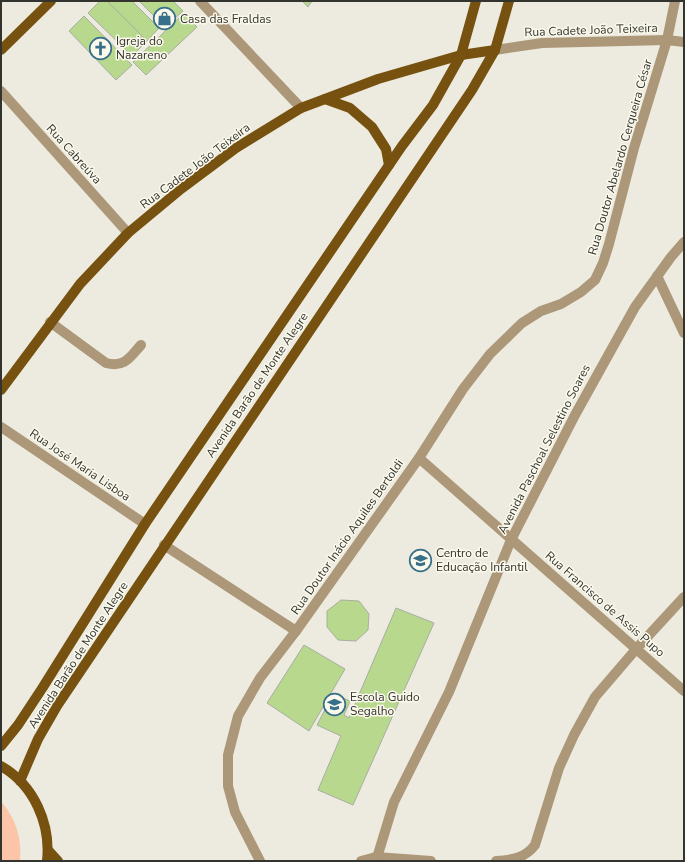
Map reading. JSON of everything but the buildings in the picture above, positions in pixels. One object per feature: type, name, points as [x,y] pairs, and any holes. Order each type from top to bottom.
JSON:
[{"type":"main road","points":[[1,50],[51,1]]},
{"type":"main road","name":"Avenida Barão de Monte Alegre","points":[[1,746],[18,726],[145,524],[389,165],[433,106],[461,55],[476,1]]},
{"type":"main road","name":"Avenida Barão de Monte Alegre","points":[[20,781],[38,738],[57,706],[125,607],[164,545],[472,90],[495,50],[509,1]]},
{"type":"main road","name":"Rua Cadete João Teixeira","points":[[1,390],[50,322],[80,284],[128,233],[181,189],[236,148],[301,108],[325,98],[378,78],[461,55],[495,50]]},
{"type":"main road","points":[[325,98],[350,108],[372,127],[386,149],[389,165]]},
{"type":"main road","points":[[1,766],[11,772],[29,791],[42,814],[47,832],[47,861]]},
{"type":"main road","points":[[48,850],[58,861]]},
{"type":"street","points":[[200,1],[301,108]]},
{"type":"street","name":"Rua Doutor Abelardo Cerqueira César","points":[[595,280],[603,263],[609,244],[634,148],[667,40],[675,1]]},
{"type":"street","name":"Rua Cadete João Teixeira","points":[[495,50],[542,43],[667,40],[684,42]]},
{"type":"street","name":"Rua Cabreúva","points":[[1,91],[128,233]]},
{"type":"street","name":"Avenida Paschoal Selestino Soares","points":[[376,859],[394,802],[449,692],[511,540],[601,367],[635,307],[684,242]]},
{"type":"street","points":[[657,276],[684,333]]},
{"type":"street","name":"Rua Doutor Inácio Aquiles Bertoldi","points":[[260,861],[235,812],[228,786],[228,755],[238,716],[260,678],[296,632],[419,458],[463,389],[490,354],[522,323],[541,311],[561,304],[581,292],[595,280]]},
{"type":"street","points":[[50,322],[106,363],[116,365],[124,363],[142,345]]},
{"type":"street","name":"Rua José Maria Lisboa","points":[[1,427],[145,524]]},
{"type":"street","name":"Rua Francisco de Assis Pupo","points":[[419,458],[511,540],[637,648],[684,691]]},
{"type":"street","points":[[164,545],[296,632]]},
{"type":"street","points":[[496,861],[510,861],[520,858],[529,852],[535,845],[559,768],[574,735],[595,697],[637,648],[684,597]]},
{"type":"street","points":[[361,861],[376,859],[431,861]]},
{"type":"shaded area","points":[[1,801],[11,815],[17,829],[20,844],[20,861],[1,861]]},
{"type":"place","name":"Casa das Fraldas","points":[[165,19]]},
{"type":"place","name":"Igreja do Nazareno","points":[[100,48]]},
{"type":"place","name":"Centro de Educação Infantil","points":[[421,560]]},
{"type":"place","name":"Escola Guido Segalho","points":[[334,704]]}]
